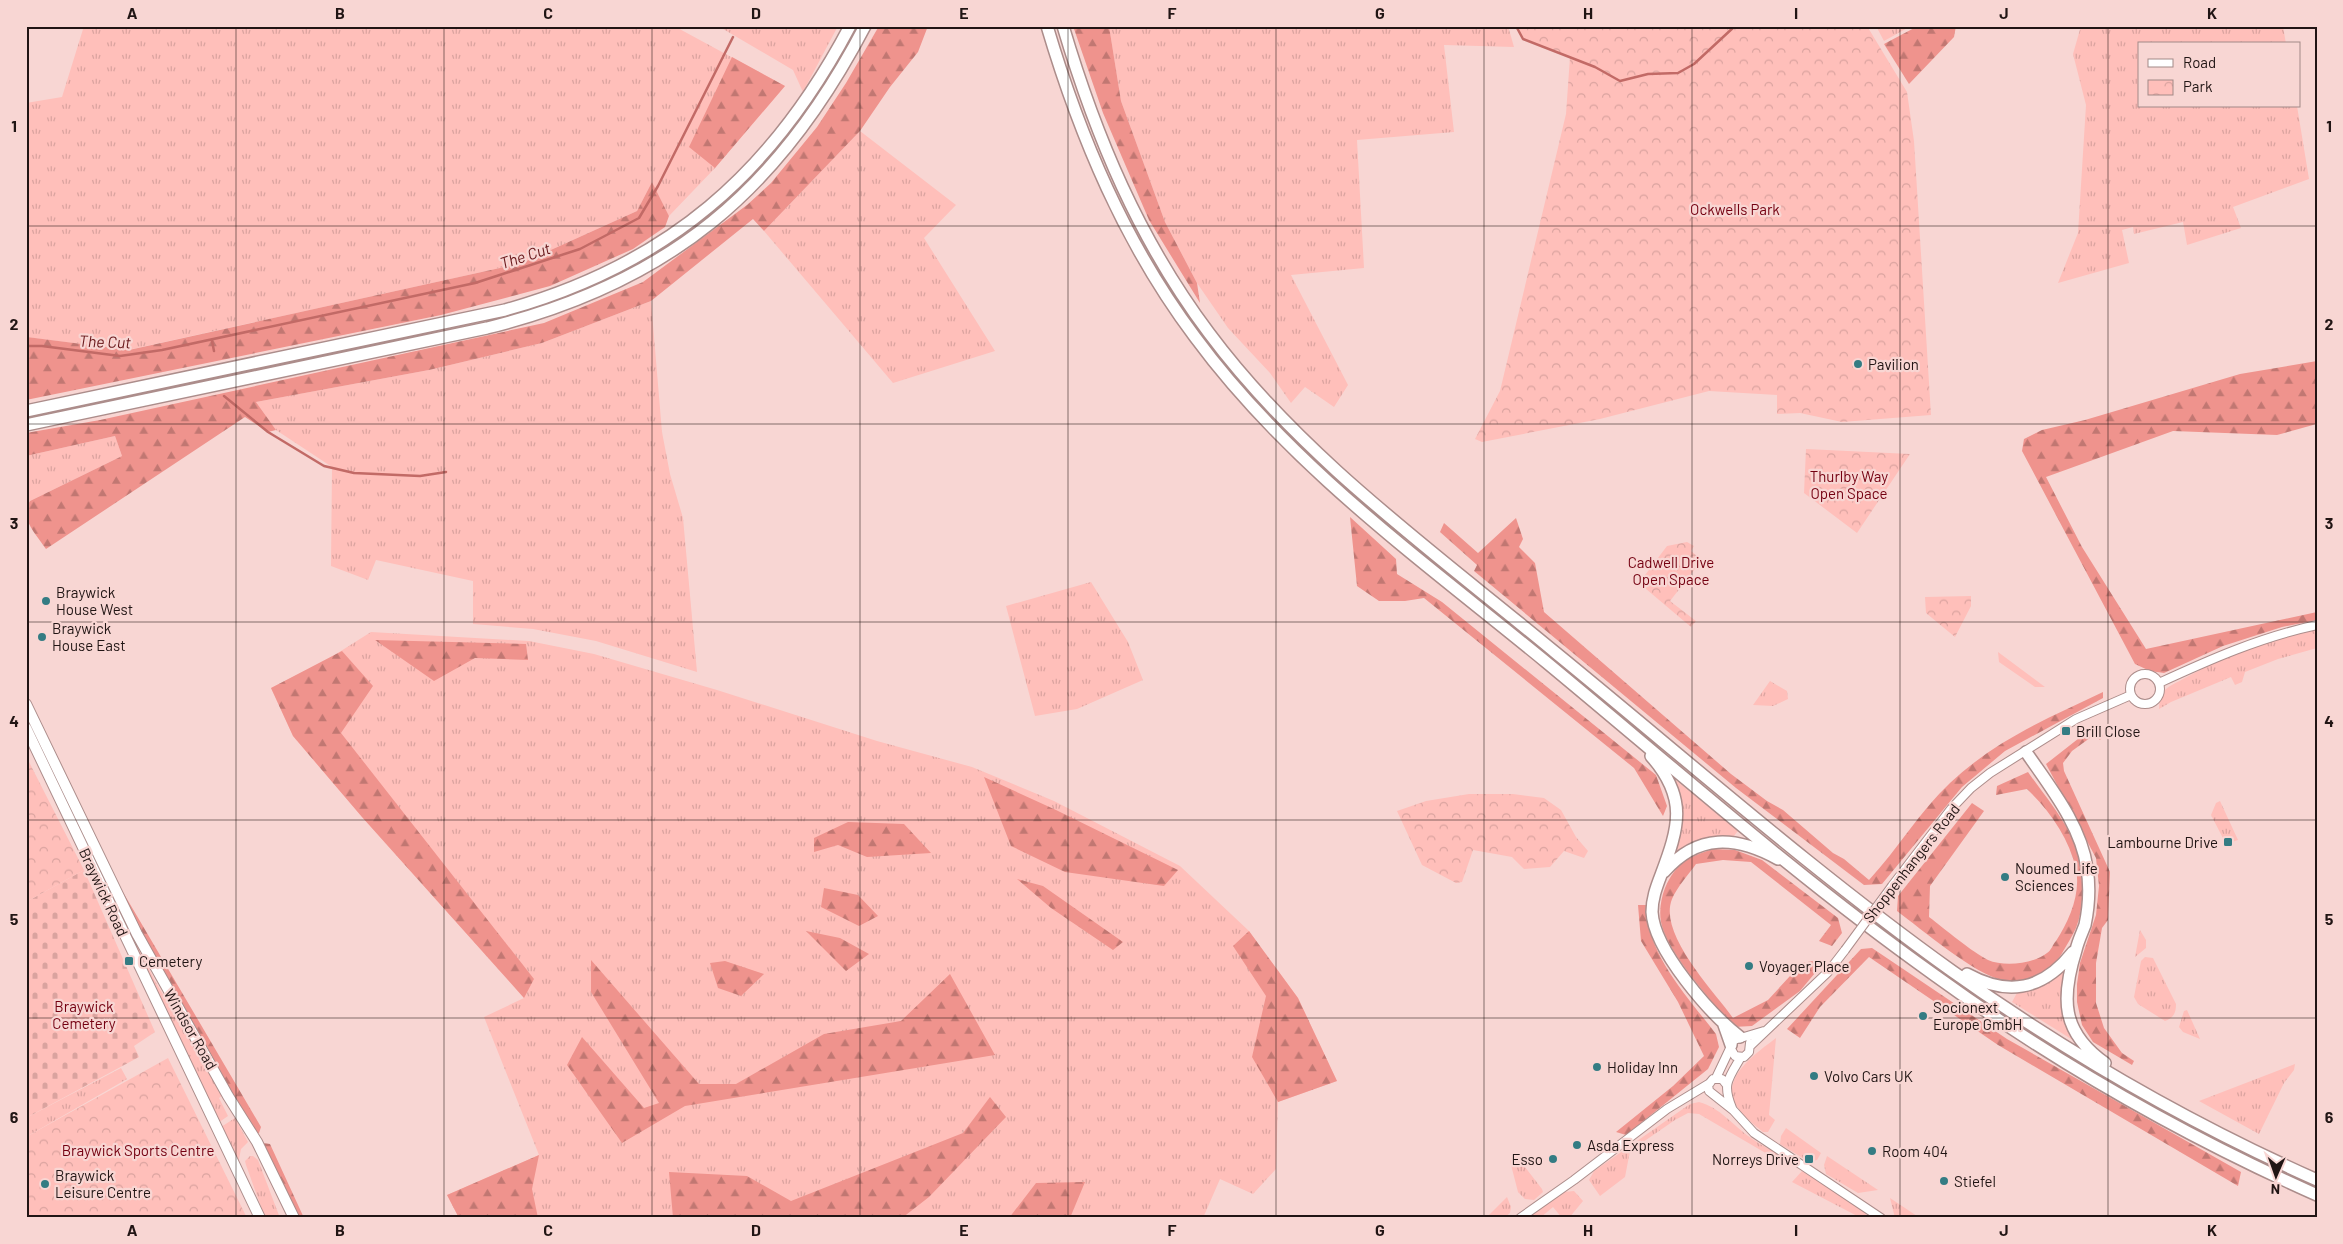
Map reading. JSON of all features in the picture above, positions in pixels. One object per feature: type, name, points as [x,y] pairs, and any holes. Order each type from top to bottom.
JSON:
[{"type":"highway","points":[[26,411],[484,314],[545,298],[604,274],[658,244],[692,220],[755,165],[782,134],[807,100],[850,26]]},
{"type":"highway","points":[[26,425],[487,328],[547,311],[605,288],[642,270],[677,248],[711,223],[751,188],[805,126],[839,74],[865,26]]},
{"type":"highway","points":[[1047,26],[1083,132],[1117,211],[1162,291],[1221,371],[1278,434],[1345,496],[1799,870],[1933,975],[2039,1046],[2111,1090],[2186,1131],[2317,1195]]},
{"type":"highway","points":[[1063,26],[1099,134],[1142,228],[1197,317],[1262,397],[1326,460],[1393,518],[1817,867],[1921,949],[2023,1019],[2162,1102],[2250,1148],[2317,1180]]},
{"type":"highway","points":[[1626,729],[1667,776],[1677,802],[1678,819],[1675,835],[1654,897],[1652,914],[1659,940],[1674,963],[1736,1042]]},
{"type":"highway","points":[[2026,752],[2066,813],[2086,857],[2089,879],[2088,904],[2084,925],[2071,966],[2066,995],[2069,1020],[2075,1033],[2097,1057],[2162,1102]]},
{"type":"highway","points":[[1660,878],[1676,860],[1689,850],[1716,842],[1737,842],[1799,870]]},
{"type":"highway","points":[[1921,949],[1980,981],[2011,988],[2042,981],[2058,968],[2076,947]]},
{"type":"main road","name":"Windsor Road","points":[[26,704],[137,934],[228,1096],[257,1142],[294,1218]]},
{"type":"main road","name":"Braywick Road","points":[[26,728],[260,1218]]},
{"type":"street","points":[[2159,683],[2227,651],[2283,632],[2317,625]]},
{"type":"street","points":[[2142,673],[2152,675],[2159,683],[2160,692],[2151,703],[2137,702],[2131,696],[2129,687],[2136,676],[2142,673]]},
{"type":"street","name":"Shoppenhangers Road","points":[[1741,1057],[1747,1055],[1750,1046],[1828,972],[1933,831],[1971,788],[1990,773],[2076,719],[2131,696]]},
{"type":"street","name":"Shoppenhangers Road","points":[[1736,1042],[1766,1030]]},
{"type":"street","points":[[1736,1042],[1750,1046]]},
{"type":"street","points":[[1685,1096],[1714,1095],[1725,1088],[1741,1057],[1733,1054],[1736,1042]]},
{"type":"street","points":[[1736,1042],[1708,1088],[1733,1110],[1754,1134],[1881,1218]]},
{"type":"street","points":[[1520,1218],[1685,1096],[1713,1080],[1722,1079],[1733,1110]]},
{"type":"green space","points":[[84,26],[674,26],[785,86],[715,168],[669,216],[652,182],[637,211],[522,263],[128,350],[26,337],[26,103],[62,97]]},
{"type":"green space","points":[[718,26],[838,26],[803,92],[793,70]]},
{"type":"green space","points":[[879,26],[928,26],[918,52],[890,87],[860,131],[764,231],[753,219],[651,301],[542,343],[429,370],[256,402],[276,430],[268,432],[245,417],[46,549],[30,526],[26,513],[30,501],[122,456],[115,436],[26,456],[26,433],[100,420],[544,323],[643,282],[747,205],[771,183],[817,127],[846,83]]},
{"type":"green space","points":[[1073,26],[1109,26],[1121,101],[1165,222],[1197,283],[1200,303],[1149,220],[1103,113]]},
{"type":"green space","points":[[1109,26],[1508,26],[1514,47],[1444,45],[1454,132],[1357,140],[1364,268],[1291,275],[1348,385],[1334,407],[1305,387],[1291,403],[1270,373],[1228,328],[1197,283],[1165,222],[1121,101]]},
{"type":"green space","name":"Ockwells Park","points":[[1516,26],[1867,26],[1907,92],[1914,141],[1931,415],[1842,422],[1800,413],[1777,414],[1777,395],[1709,391],[1600,419],[1482,442],[1475,439],[1500,391],[1566,114],[1570,57],[1523,39]]},
{"type":"green space","points":[[1876,26],[1911,26],[1884,41]]},
{"type":"green space","points":[[1918,26],[1956,26],[1954,37],[1909,84],[1884,44]]},
{"type":"green space","points":[[2081,26],[2283,26],[2286,42],[2138,42],[2138,108],[2297,108],[2309,179],[2233,207],[2241,228],[2187,245],[2183,222],[2134,234],[2133,227],[2122,230],[2129,263],[2058,283],[2078,233],[2086,105],[2073,54]]},
{"type":"green space","points":[[732,57],[785,86],[715,168],[689,147]]},
{"type":"green space","points":[[860,131],[956,205],[924,238],[995,351],[893,383],[764,231]]},
{"type":"green space","points":[[652,182],[669,216],[665,227],[633,249],[550,286],[441,315],[26,400],[27,337],[129,350],[522,263],[637,211]]},
{"type":"green space","points":[[651,301],[662,432],[670,474],[683,518],[697,672],[596,641],[533,629],[473,624],[473,581],[376,560],[368,580],[331,566],[332,467],[276,430],[256,402],[429,370],[542,343]]},
{"type":"green space","points":[[2317,361],[2317,423],[2313,425],[2277,435],[2173,431],[2046,477],[2082,547],[2146,649],[2317,612],[2317,620],[2282,627],[2223,646],[2164,673],[2150,671],[2135,664],[2022,451],[2024,439],[2042,430],[2085,420],[2240,374]]},
{"type":"green space","points":[[115,436],[122,456],[30,501],[26,506],[26,456]]},
{"type":"green space","name":"Thurlby Way Open Space","points":[[1806,449],[1910,454],[1857,533],[1804,493]]},
{"type":"green space","points":[[1350,517],[1396,559],[1397,574],[1442,602],[1656,775],[1667,806],[1663,816],[1634,768],[1424,598],[1405,601],[1379,601],[1357,586]]},
{"type":"green space","points":[[1516,518],[1523,539],[1519,547],[1535,563],[1544,612],[1731,774],[1767,801],[1783,810],[1833,853],[1844,859],[1869,880],[1939,794],[1985,754],[2042,721],[2103,692],[2103,698],[2005,751],[1962,787],[1882,884],[1864,885],[1736,788],[1474,571],[1477,565],[1440,532],[1444,523],[1478,553]]},
{"type":"green space","name":"Cadwell Drive Open Space","points":[[1687,542],[1694,546],[1691,551],[1702,560],[1670,601],[1696,621],[1691,627],[1639,583],[1667,546]]},
{"type":"green space","points":[[1091,582],[1128,642],[1143,680],[1077,709],[1035,716],[1006,606]]},
{"type":"green space","points":[[1971,596],[1971,606],[1955,637],[1926,613],[1925,597]]},
{"type":"green space","points":[[2317,629],[2317,648],[2278,659],[2245,672],[2242,682],[2235,685],[2231,677],[2171,702],[2159,709],[2161,698],[2166,689],[2199,670],[2248,649]]},
{"type":"green space","points":[[371,632],[529,641],[594,654],[717,690],[877,741],[972,767],[1054,801],[1180,866],[1249,931],[1298,998],[1337,1081],[1278,1102],[1276,1169],[1253,1194],[1220,1179],[1203,1218],[459,1218],[447,1195],[539,1155],[484,1017],[524,998],[362,817],[293,736],[271,688],[325,661]]},
{"type":"green space","points":[[375,640],[526,644],[528,660],[475,658],[434,681]]},
{"type":"green space","points":[[342,651],[373,686],[341,733],[534,979],[524,998],[362,817],[293,736],[271,688]]},
{"type":"green space","points":[[1998,652],[2045,687],[2035,687],[1999,662]]},
{"type":"green space","points":[[1770,681],[1787,691],[1788,699],[1773,706],[1753,705]]},
{"type":"green space","points":[[2097,724],[2103,736],[2100,740],[2094,735],[2072,751],[2063,763],[2064,771],[2110,872],[2108,920],[2102,928],[2096,963],[2096,1003],[2104,1028],[2122,1053],[2134,1061],[2132,1065],[2093,1042],[2082,1025],[2077,1002],[2077,984],[2080,963],[2096,915],[2099,886],[2096,858],[2046,764]]},
{"type":"green space","points":[[26,756],[84,870],[26,902]]},
{"type":"green space","points":[[2028,772],[2060,817],[2074,842],[2082,880],[2082,905],[2076,928],[2056,962],[2043,973],[2036,976],[2019,981],[2011,981],[2002,980],[1978,970],[1934,939],[1897,911],[1898,896],[1972,803],[1984,811],[1930,886],[1929,917],[1974,952],[1988,960],[2010,964],[2026,962],[2041,957],[2048,952],[2061,933],[2073,907],[2077,888],[2076,869],[2069,847],[2058,826],[2027,789],[1996,795],[1997,786]]},
{"type":"green space","points":[[1671,776],[1738,831],[1733,837],[1673,857]]},
{"type":"green space","points":[[984,777],[1178,870],[1164,886],[1065,872],[1011,846]]},
{"type":"green space","points":[[1469,794],[1513,794],[1544,798],[1561,810],[1576,837],[1588,851],[1584,858],[1564,851],[1550,867],[1524,869],[1512,857],[1473,850],[1462,882],[1456,883],[1422,865],[1397,811],[1426,801]]},
{"type":"green space","points":[[2220,801],[2238,840],[2226,844],[2211,815],[2216,803]]},
{"type":"green space","points":[[848,822],[904,824],[931,853],[867,857],[838,845],[814,852],[814,838]]},
{"type":"green space","points":[[1713,849],[1735,850],[1762,860],[1838,918],[1842,933],[1832,946],[1819,941],[1831,925],[1751,862],[1723,860],[1696,864],[1672,899],[1670,913],[1673,928],[1680,945],[1690,961],[1733,1018],[1768,1000],[1802,963],[1813,961],[1820,967],[1800,991],[1752,1026],[1733,1027],[1681,962],[1665,934],[1661,922],[1662,896],[1669,879],[1684,862]]},
{"type":"green space","name":"Braywick Cemetery","points":[[84,870],[155,1032],[134,1046],[139,1057],[26,1118],[26,902]]},
{"type":"green space","points":[[1017,879],[1043,886],[1123,942],[1113,950],[1051,908]]},
{"type":"green space","points":[[117,882],[261,1127],[259,1133],[252,1133],[115,883]]},
{"type":"green space","points":[[108,885],[155,981],[223,1095],[219,1098],[228,1116],[218,1123],[106,886]]},
{"type":"green space","points":[[824,888],[858,895],[878,916],[859,926],[821,907]]},
{"type":"green space","points":[[1638,905],[1646,905],[1653,941],[1661,958],[1681,990],[1716,1034],[1719,1047],[1708,1069],[1626,1135],[1616,1132],[1673,1086],[1704,1056],[1678,1002],[1641,941]]},
{"type":"green space","points":[[2140,930],[2146,940],[2146,948],[2135,957]]},
{"type":"green space","points":[[806,931],[840,938],[869,954],[846,971]]},
{"type":"green space","points":[[1249,931],[1298,998],[1337,1081],[1278,1102],[1252,1057],[1266,996],[1233,946]]},
{"type":"green space","points":[[1872,948],[2007,1039],[2241,1172],[2238,1186],[1998,1045],[1869,957],[1820,1007],[1800,1038],[1787,1029],[1861,949]]},
{"type":"green space","points":[[2145,957],[2153,958],[2176,1004],[2174,1014],[2165,1021],[2138,1004],[2134,997],[2141,961]]},
{"type":"green space","points":[[591,960],[699,1084],[736,1084],[824,1034],[901,1021],[950,974],[995,1055],[685,1106],[622,1143],[567,1065],[582,1037],[644,1108],[659,1103],[591,992]]},
{"type":"green space","points":[[725,961],[764,974],[741,996],[718,988],[710,963]]},
{"type":"green space","points":[[2066,962],[2076,1042],[2012,1002],[2018,991]]},
{"type":"green space","points":[[2187,1010],[2200,1039],[2183,1032],[2179,1027],[2184,1011]]},
{"type":"green space","points":[[1776,1038],[1769,1115],[1775,1120],[1768,1132],[1763,1132],[1739,1110],[1734,1101],[1732,1091],[1738,1073],[1744,1065]]},
{"type":"green space","name":"Braywick Sports Centre","points":[[168,1058],[247,1218],[26,1218],[26,1137]]},
{"type":"green space","points":[[2295,1064],[2294,1070],[2284,1083],[2259,1134],[2199,1101]]},
{"type":"green space","points":[[121,1068],[127,1079],[26,1137],[26,1118]]},
{"type":"green space","points":[[990,1097],[1006,1117],[929,1197],[902,1218],[673,1218],[669,1172],[747,1176],[791,1201],[963,1133]]},
{"type":"green space","points":[[1699,1102],[1714,1108],[1751,1138],[1785,1158],[1786,1165],[1699,1114],[1688,1113],[1630,1151],[1625,1177],[1600,1196],[1589,1180],[1594,1171],[1690,1104]]},
{"type":"green space","points":[[235,1118],[248,1142],[241,1149],[238,1164],[221,1127]]},
{"type":"green space","points":[[1786,1128],[1821,1153],[1817,1160],[1809,1162],[1780,1144],[1781,1136]]},
{"type":"green space","points":[[263,1143],[270,1144],[304,1218],[296,1218]]},
{"type":"green space","points":[[1515,1154],[1542,1189],[1543,1192],[1534,1200],[1525,1199],[1518,1192],[1510,1161]]},
{"type":"green space","points":[[539,1155],[532,1189],[538,1218],[459,1218],[447,1195]]},
{"type":"green space","points":[[250,1156],[258,1160],[280,1218],[265,1218],[245,1161]]},
{"type":"green space","points":[[1827,1156],[1878,1190],[1858,1193],[1826,1174],[1824,1165]]},
{"type":"green space","points":[[1802,1171],[1865,1212],[1867,1218],[1861,1218],[1792,1182]]},
{"type":"green space","points":[[1085,1182],[1070,1218],[1009,1218],[1036,1183]]},
{"type":"green space","points":[[1574,1191],[1583,1201],[1569,1218],[1562,1218],[1553,1207],[1540,1218],[1527,1218],[1564,1192]]},
{"type":"green space","points":[[1507,1197],[1511,1207],[1510,1213],[1504,1218],[1486,1218]]},
{"type":"green space","points":[[1890,1198],[1920,1218],[1895,1218]]},
{"type":"waterway","points":[[1516,26],[1523,39],[1595,67],[1620,81],[1648,74],[1678,73],[1694,64],[1735,26]]},
{"type":"waterway","name":"The Cut","points":[[26,346],[42,346],[120,356],[162,350],[475,283],[580,249],[639,218],[658,186],[733,37]]},
{"type":"waterway","name":"The Cut","points":[[212,341],[214,351]]},
{"type":"waterway","points":[[224,396],[268,432],[324,466],[354,473],[420,476],[446,472]]},
{"type":"place","name":"Pavilion","points":[[1858,364]]},
{"type":"place","name":"Braywick House West","points":[[46,601]]},
{"type":"place","name":"Braywick House East","points":[[42,637]]},
{"type":"place","name":"Brill Close","points":[[2066,731]]},
{"type":"place","name":"Lambourne Drive","points":[[2228,842]]},
{"type":"place","name":"Noumed Life Sciences","points":[[2005,877]]},
{"type":"place","name":"Cemetery","points":[[129,961]]},
{"type":"place","name":"Voyager Place","points":[[1749,966]]},
{"type":"place","name":"Socionext Europe GmbH","points":[[1923,1016]]},
{"type":"place","name":"Holiday Inn","points":[[1597,1067]]},
{"type":"place","name":"Volvo Cars UK","points":[[1814,1076]]},
{"type":"place","name":"Asda Express","points":[[1577,1145]]},
{"type":"place","name":"Room 404","points":[[1872,1151]]},
{"type":"place","name":"Esso","points":[[1553,1159]]},
{"type":"place","name":"Norreys Drive","points":[[1809,1159]]},
{"type":"place","name":"Stiefel","points":[[1944,1181]]},
{"type":"place","name":"Braywick Leisure Centre","points":[[45,1184]]}]
